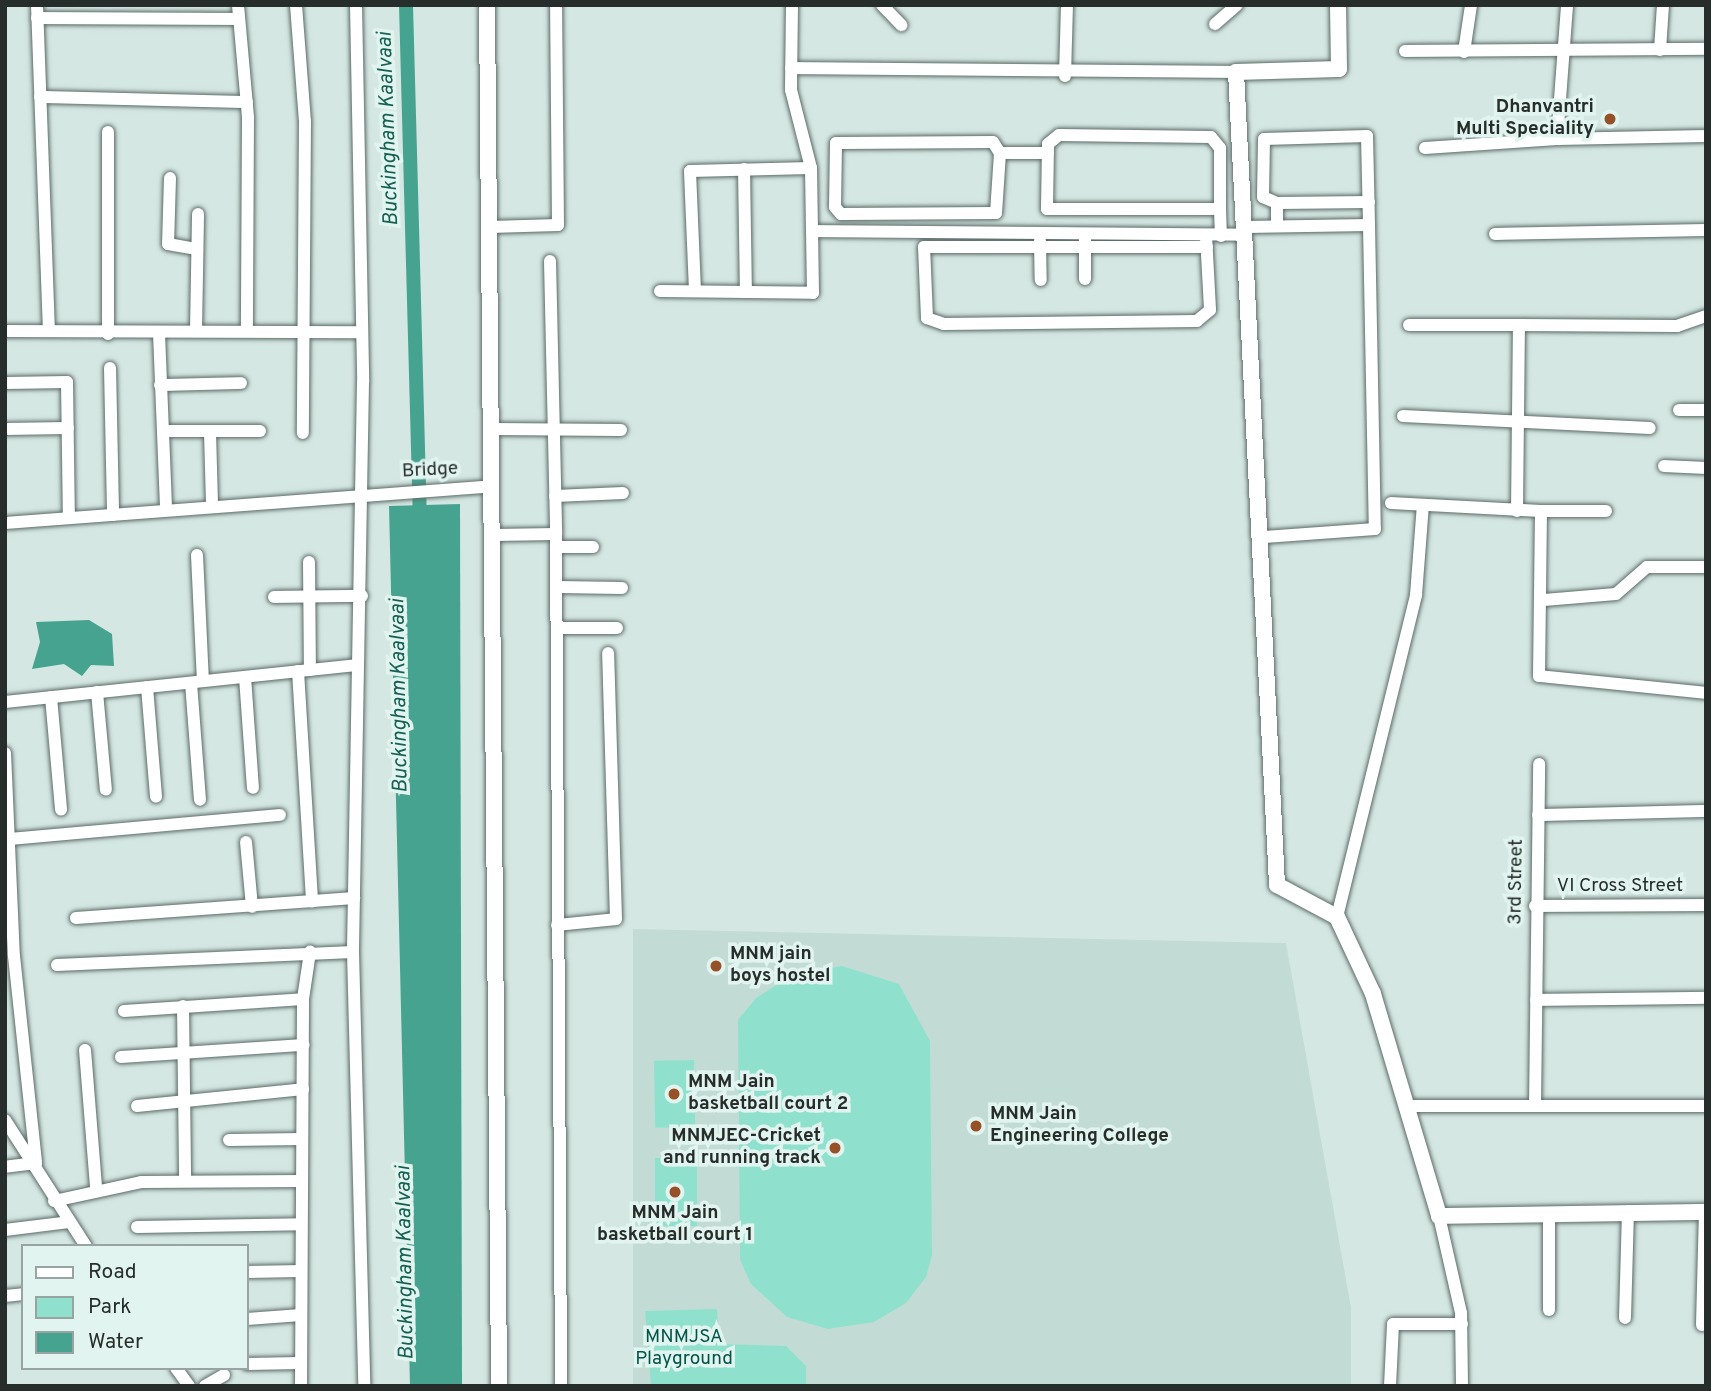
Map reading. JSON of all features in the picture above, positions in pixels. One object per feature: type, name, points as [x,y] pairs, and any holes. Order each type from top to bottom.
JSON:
[{"type":"street","points":[[238,5],[247,102],[247,331]]},
{"type":"street","points":[[296,5],[305,121],[303,433]]},
{"type":"street","points":[[356,5],[362,596],[356,665],[353,952],[364,1386]]},
{"type":"street","points":[[487,5],[495,535],[499,1386]]},
{"type":"street","points":[[490,227],[558,225],[556,5]]},
{"type":"street","points":[[660,291],[813,293],[811,168],[791,90],[792,5]]},
{"type":"street","points":[[883,5],[901,25]]},
{"type":"street","points":[[1065,76],[1067,5]]},
{"type":"street","points":[[1215,24],[1237,5]]},
{"type":"street","points":[[792,68],[1065,76],[1339,69],[1338,5]]},
{"type":"street","points":[[1464,52],[1471,5]]},
{"type":"street","points":[[1557,139],[1561,52],[1567,5]]},
{"type":"street","points":[[1660,50],[1663,5]]},
{"type":"street","points":[[49,331],[37,12],[239,19]]},
{"type":"street","points":[[1405,51],[1706,49]]},
{"type":"street","points":[[1236,72],[1264,537],[1278,885],[1337,917],[1373,994],[1439,1216],[1462,1324],[1462,1386]]},
{"type":"street","points":[[40,97],[247,102]]},
{"type":"street","points":[[108,132],[108,334]]},
{"type":"street","points":[[1041,280],[1048,153],[1059,135],[1211,137],[1220,148],[1221,236]]},
{"type":"street","points":[[1426,148],[1557,139],[1706,136]]},
{"type":"street","points":[[1264,537],[1374,529],[1370,137],[1270,137],[1262,142],[1263,197],[1277,203],[1369,202]]},
{"type":"street","points":[[841,214],[989,214],[999,210],[1000,153],[993,142],[836,143],[835,207],[841,214],[841,232]]},
{"type":"street","points":[[1000,153],[1048,153]]},
{"type":"street","points":[[695,292],[690,171],[811,168]]},
{"type":"street","points":[[744,169],[746,292]]},
{"type":"street","points":[[170,178],[168,244],[196,249]]},
{"type":"street","points":[[1277,203],[1277,226]]},
{"type":"street","points":[[1047,209],[1220,209]]},
{"type":"street","points":[[196,331],[198,214]]},
{"type":"street","points":[[989,214],[989,233]]},
{"type":"street","points":[[812,231],[989,233],[1085,240],[1206,241],[1277,226],[1369,225]]},
{"type":"street","points":[[1495,234],[1706,230]]},
{"type":"street","points":[[924,232],[927,318],[944,324],[1197,321],[1210,310],[1206,241]]},
{"type":"street","points":[[924,247],[1043,238]]},
{"type":"street","points":[[1085,240],[1086,279]]},
{"type":"street","points":[[550,261],[557,587],[561,1386]]},
{"type":"street","points":[[1409,324],[1678,326],[1706,316]]},
{"type":"street","points":[[1517,510],[1519,325]]},
{"type":"street","points":[[5,331],[108,334],[303,330],[361,332]]},
{"type":"street","points":[[159,333],[166,509]]},
{"type":"street","points":[[110,368],[113,515]]},
{"type":"street","points":[[5,383],[67,382],[69,518]]},
{"type":"street","points":[[160,385],[241,383]]},
{"type":"street","points":[[1679,410],[1706,410]]},
{"type":"street","points":[[1403,416],[1650,428]]},
{"type":"street","points":[[5,429],[68,428]]},
{"type":"street","points":[[492,429],[621,430]]},
{"type":"street","points":[[163,431],[260,431]]},
{"type":"street","points":[[210,432],[212,504]]},
{"type":"street","points":[[1664,466],[1706,468]]},
{"type":"street","name":"Bridge","points":[[5,523],[212,504],[493,486]]},
{"type":"street","points":[[555,496],[623,493]]},
{"type":"street","points":[[1391,503],[1541,511],[1606,511]]},
{"type":"street","points":[[1337,917],[1416,595],[1423,505]]},
{"type":"street","points":[[1541,511],[1544,600],[1539,676],[1706,693]]},
{"type":"street","points":[[495,535],[593,547]]},
{"type":"street","points":[[197,555],[200,800]]},
{"type":"street","points":[[309,562],[304,671],[312,902]]},
{"type":"street","points":[[1544,600],[1616,594],[1647,567],[1706,567]]},
{"type":"street","points":[[557,587],[622,587]]},
{"type":"street","points":[[274,597],[362,596]]},
{"type":"street","points":[[557,628],[617,628]]},
{"type":"street","points":[[557,925],[616,919],[608,653]]},
{"type":"street","points":[[5,702],[356,665]]},
{"type":"street","points":[[245,677],[253,788]]},
{"type":"street","points":[[147,687],[156,797]]},
{"type":"street","points":[[97,692],[106,790]]},
{"type":"street","points":[[51,697],[61,810]]},
{"type":"street","points":[[5,753],[36,1163]]},
{"type":"street","name":"3rd Street","points":[[1535,1106],[1535,906],[1539,764]]},
{"type":"street","points":[[1538,815],[1706,811]]},
{"type":"street","points":[[10,839],[280,815]]},
{"type":"street","points":[[246,842],[252,907]]},
{"type":"street","points":[[76,918],[354,898]]},
{"type":"street","name":"VI Cross Street","points":[[1535,906],[1706,905]]},
{"type":"street","points":[[301,1386],[303,999],[310,952]]},
{"type":"street","points":[[57,965],[353,952]]},
{"type":"street","points":[[1536,1000],[1706,998]]},
{"type":"street","points":[[124,1011],[303,999]]},
{"type":"street","points":[[183,1006],[185,1181]]},
{"type":"street","points":[[121,1057],[304,1045]]},
{"type":"street","points":[[85,1050],[96,1187]]},
{"type":"street","points":[[137,1106],[303,1089]]},
{"type":"street","points":[[1406,1106],[1706,1106]]},
{"type":"street","points":[[5,1120],[36,1163],[54,1201],[85,1244]]},
{"type":"street","points":[[229,1140],[302,1139]]},
{"type":"street","points":[[5,1167],[36,1163]]},
{"type":"street","points":[[54,1201],[96,1187],[185,1181],[302,1181]]},
{"type":"street","points":[[1439,1216],[1549,1217],[1628,1212],[1705,1212],[1702,1325]]},
{"type":"street","points":[[1625,1318],[1628,1212]]},
{"type":"street","points":[[1549,1217],[1549,1310]]},
{"type":"street","points":[[5,1230],[69,1222]]},
{"type":"street","points":[[137,1227],[301,1224]]},
{"type":"street","points":[[248,1272],[301,1271]]},
{"type":"street","points":[[248,1319],[301,1315]]},
{"type":"street","points":[[1390,1386],[1393,1324],[1462,1324]]},
{"type":"street","points":[[248,1364],[300,1363]]},
{"type":"street","points":[[177,1370],[189,1386]]},
{"type":"street","points":[[205,1386],[223,1375]]},
{"type":"shaded area","name":"MNM Jain Engineering College","points":[[633,929],[1286,943],[1351,1308],[1351,1386],[633,1386]]},
{"type":"green space","name":"MNMJEC-Cricket and running track","points":[[842,966],[899,984],[930,1041],[932,1255],[926,1277],[906,1303],[874,1322],[828,1329],[787,1317],[751,1284],[740,1260],[738,1020],[756,998],[792,975]]},
{"type":"green space","name":"MNM Jain basketball court 2","points":[[694,1060],[695,1127],[655,1128],[654,1061]]},
{"type":"green space","name":"MNM Jain basketball court 1","points":[[655,1158],[697,1158],[697,1226],[655,1226]]},
{"type":"green space","name":"MNMJSA Playground","points":[[717,1309],[719,1344],[786,1346],[806,1366],[806,1386],[651,1386],[645,1311]]},
{"type":"water","points":[[460,504],[462,1386],[410,1386],[389,506]]},
{"type":"water","points":[[89,620],[112,634],[114,666],[91,665],[82,676],[64,664],[32,669],[40,642],[36,622]]},
{"type":"waterway","name":"Buckingham Kaalvaai","points":[[406,5],[420,523]]},
{"type":"place","name":"Dhanvantri Multi Speciality","points":[[1610,119]]},
{"type":"place","name":"MNM jain boys hostel","points":[[716,966]]},
{"type":"place","name":"MNM Jain basketball court 2","points":[[674,1094]]},
{"type":"place","name":"MNM Jain Engineering College","points":[[976,1126]]},
{"type":"place","name":"MNMJEC-Cricket and running track","points":[[835,1148]]},
{"type":"place","name":"MNM Jain basketball court 1","points":[[675,1192]]}]
